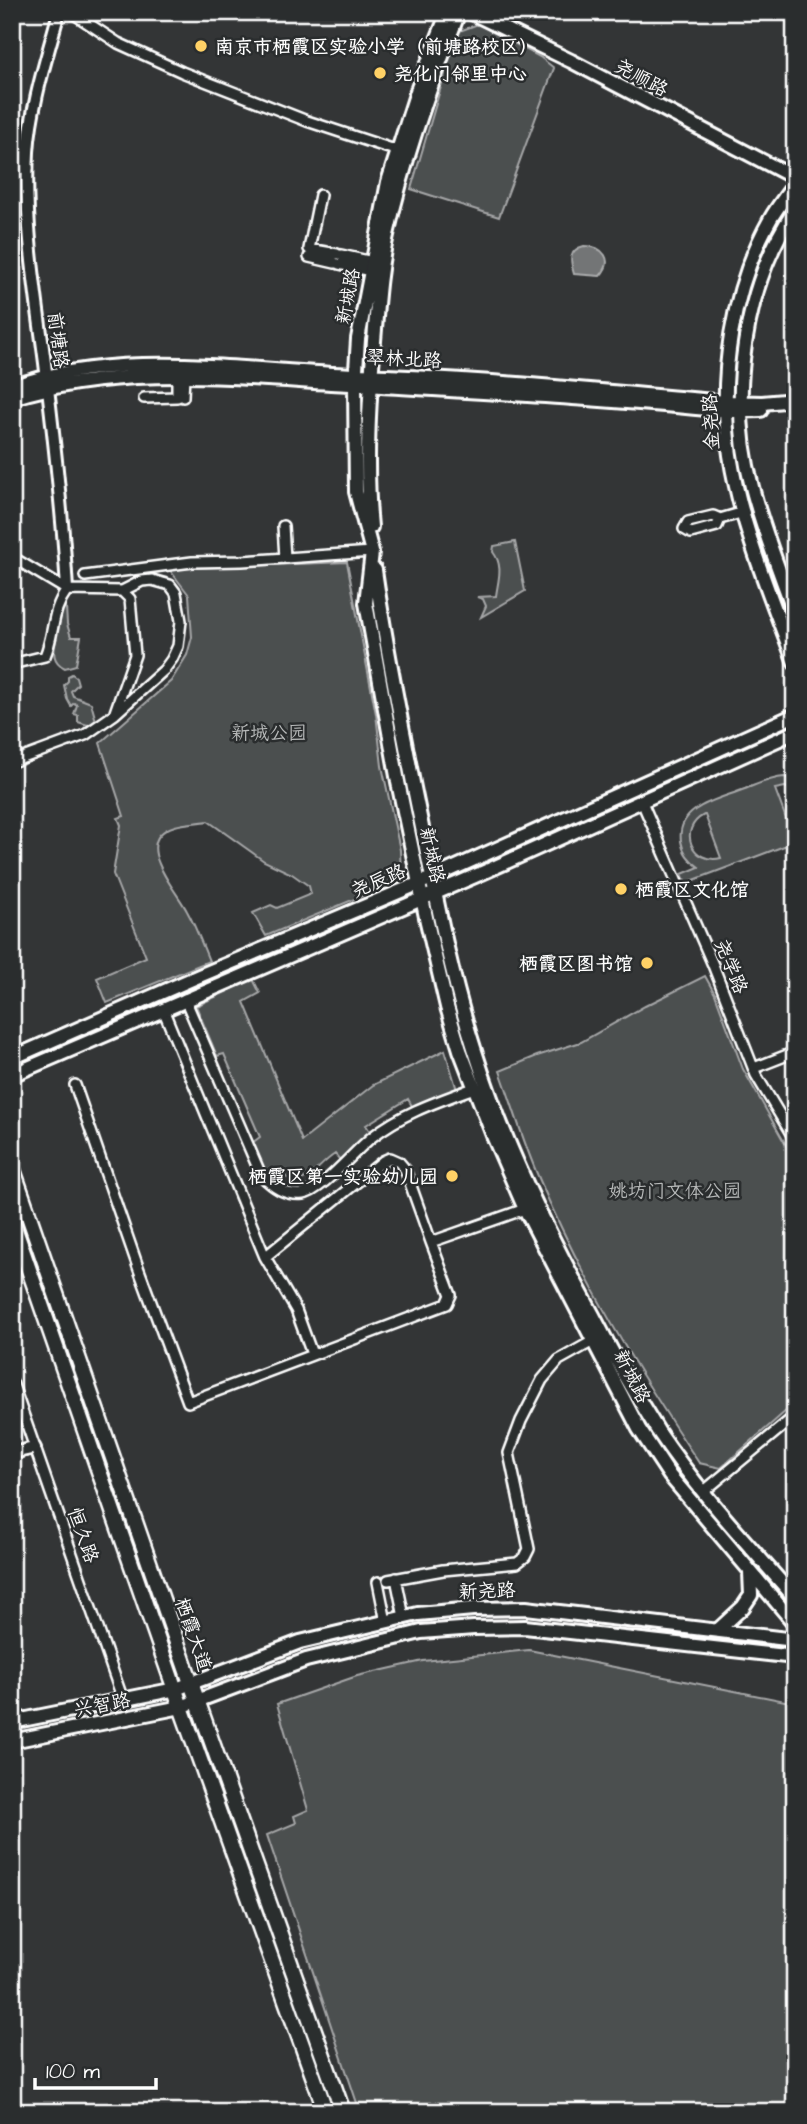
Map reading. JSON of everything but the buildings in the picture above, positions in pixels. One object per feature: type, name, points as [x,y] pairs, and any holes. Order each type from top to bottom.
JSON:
[{"type":"main road","name":"新城路","points":[[448,12],[418,88],[388,183],[358,339],[355,380],[356,492],[372,552],[366,603],[422,898],[447,1007],[474,1088],[525,1209],[639,1429],[670,1476],[795,1624]]},
{"type":"main road","name":"新城路","points":[[459,12],[422,111],[386,237],[377,291],[368,469],[375,570],[382,618],[432,878],[474,1048],[528,1189],[552,1240],[633,1390],[659,1432],[703,1492],[795,1598]]},
{"type":"main road","name":"尧顺路","points":[[470,12],[571,61],[795,181]]},
{"type":"main road","name":"金尧路","points":[[795,181],[771,219],[752,259],[742,289],[732,333],[727,406],[730,453],[744,512],[795,663]]},
{"type":"main road","name":"金尧路","points":[[795,210],[773,246],[755,293],[742,369],[741,407],[751,486],[795,614]]},
{"type":"main road","name":"翠林北路","points":[[12,387],[103,369],[177,365],[355,380]]},
{"type":"main road","name":"翠林北路","points":[[12,398],[47,382],[180,375],[371,380],[741,407],[795,407]]},
{"type":"main road","name":"翠林北路","points":[[741,407],[795,400]]},
{"type":"main road","name":"尧辰路","points":[[12,1058],[199,975],[432,878],[795,715]]},
{"type":"main road","name":"尧辰路","points":[[12,1074],[642,802],[795,732]]},
{"type":"main road","name":"栖霞大道","points":[[12,1167],[343,2112]]},
{"type":"main road","name":"栖霞大道","points":[[12,1221],[181,1707],[326,2112]]},
{"type":"main road","points":[[718,1630],[743,1607],[751,1595],[750,1572]]},
{"type":"main road","name":"新尧路","points":[[191,1683],[300,1642],[404,1617],[473,1609],[526,1608],[795,1640]]},
{"type":"main road","name":"新尧路","points":[[197,1700],[306,1660],[421,1632],[474,1628],[525,1627],[795,1657]]},
{"type":"main road","name":"兴智路","points":[[12,1722],[176,1689],[191,1683]]},
{"type":"main road","name":"兴智路","points":[[12,1741],[181,1707],[197,1700]]},
{"type":"street","name":"前塘路","points":[[59,12],[41,78],[28,149],[28,167],[30,236],[67,590]]},
{"type":"street","points":[[71,12],[118,43],[182,72],[307,121],[398,152]]},
{"type":"street","points":[[12,147],[28,149]]},
{"type":"street","points":[[12,167],[28,167]]},
{"type":"street","points":[[320,195],[309,249],[372,267]]},
{"type":"street","points":[[309,257],[338,259]]},
{"type":"street","points":[[180,375],[183,397]]},
{"type":"street","points":[[144,398],[177,397],[180,375]]},
{"type":"street","points":[[720,519],[744,512]]},
{"type":"street","points":[[283,526],[285,558]]},
{"type":"street","points":[[85,576],[180,563],[372,552]]},
{"type":"street","points":[[12,556],[67,590],[122,591],[142,581],[152,580],[170,585],[176,593],[181,621],[178,646],[163,670],[115,714],[85,735],[12,762]]},
{"type":"street","points":[[12,664],[45,656],[51,640],[57,603],[67,590]]},
{"type":"street","points":[[115,714],[135,655],[130,599],[122,591]]},
{"type":"street","name":"尧学路","points":[[642,802],[713,965],[754,1068],[795,1140]]},
{"type":"street","points":[[185,999],[261,1174],[273,1188],[289,1194],[304,1194],[316,1190],[374,1135],[402,1116],[474,1088]]},
{"type":"street","points":[[163,1009],[265,1257],[296,1310],[312,1354]]},
{"type":"street","points":[[754,1068],[795,1052]]},
{"type":"street","points":[[75,1085],[188,1402],[447,1304],[451,1295],[405,1169],[390,1158],[265,1257]]},
{"type":"street","points":[[432,1242],[525,1209]]},
{"type":"street","points":[[387,1580],[443,1570],[517,1563],[525,1557],[529,1549],[509,1453],[521,1420],[542,1380],[559,1360],[593,1341]]},
{"type":"street","name":"恒久路","points":[[12,1382],[123,1700]]},
{"type":"street","points":[[703,1492],[795,1416]]},
{"type":"street","points":[[12,1453],[35,1448]]},
{"type":"street","points":[[387,1580],[404,1617]]},
{"type":"street","points":[[386,1622],[387,1580]]},
{"type":"green space","points":[[478,24],[540,57],[554,68],[499,217],[411,189],[457,32]]},
{"type":"green space","points":[[515,542],[525,591],[481,617],[486,606],[483,599],[477,597],[496,596],[499,568],[493,552],[494,546]]},
{"type":"green space","name":"新城公园","points":[[347,562],[376,714],[382,766],[400,850],[401,875],[393,883],[266,936],[253,913],[271,905],[277,908],[311,894],[309,886],[292,874],[264,861],[208,821],[175,826],[162,833],[156,842],[156,853],[166,878],[190,917],[209,961],[107,1003],[97,978],[146,957],[113,874],[121,825],[118,818],[124,816],[100,743],[171,681],[187,655],[192,637],[189,595],[169,569]]},
{"type":"green space","points":[[61,604],[66,607],[71,637],[81,637],[76,665],[65,668],[57,661],[54,653]]},
{"type":"green space","points":[[72,674],[78,684],[71,691],[73,696],[91,703],[96,721],[91,726],[78,722],[78,715],[74,714],[77,705],[74,703],[71,706],[67,699],[64,685]]},
{"type":"green space","points":[[779,778],[795,780],[795,791],[785,787],[775,789],[791,832],[795,831],[795,842],[686,883],[682,874],[699,867],[687,856],[681,841],[681,829],[692,812],[711,801]],"holes":[[[705,815],[721,858],[702,856],[692,844],[691,829],[696,821]]]},
{"type":"green space","name":"姚坊门文体公园","points":[[705,976],[715,994],[743,1069],[795,1161],[795,1403],[721,1468],[699,1463],[612,1324],[573,1251],[538,1176],[500,1071],[581,1042]]},
{"type":"green space","points":[[253,979],[260,993],[244,1002],[302,1141],[373,1085],[445,1050],[457,1090],[413,1108],[408,1099],[366,1125],[371,1133],[340,1160],[335,1154],[309,1176],[295,1180],[277,1172],[272,1178],[264,1169],[252,1143],[260,1137],[224,1054],[217,1056],[196,1006]]},
{"type":"green space","points":[[529,1650],[795,1703],[795,2112],[360,2112],[267,1835],[296,1823],[294,1816],[308,1810],[277,1704],[357,1676],[423,1661]]},
{"type":"shaded area","points":[[584,246],[597,248],[605,255],[606,265],[600,276],[574,274],[573,253]]},
{"type":"place","name":"南京市栖霞区实验小学（前塘路校区）","points":[[201,46]]},
{"type":"place","name":"尧化门邻里中心","points":[[380,73]]},
{"type":"place","name":"栖霞区文化馆","points":[[621,889]]},
{"type":"place","name":"栖霞区图书馆","points":[[647,963]]},
{"type":"place","name":"栖霞区第一实验幼儿园","points":[[452,1176]]}]
